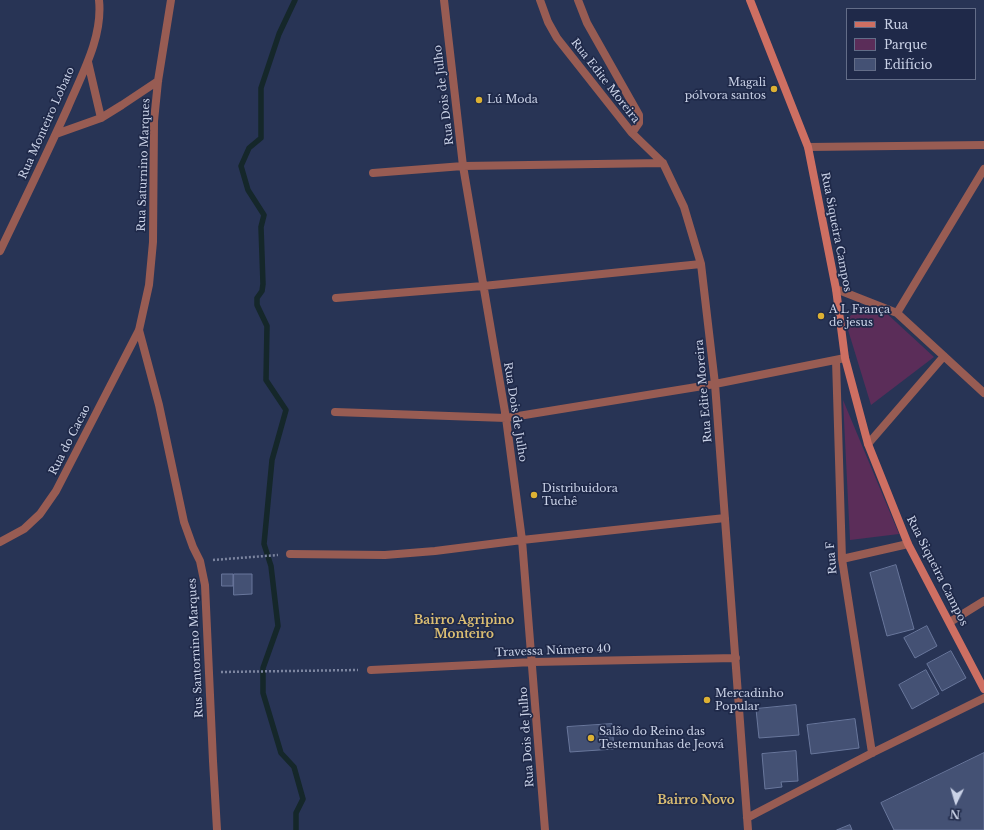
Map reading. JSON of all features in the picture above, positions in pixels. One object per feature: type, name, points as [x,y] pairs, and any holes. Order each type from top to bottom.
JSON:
[{"type":"main road","name":"Rua Siqueira Campos","points":[[750,0],[808,147],[836,289],[845,358],[868,444],[908,544],[984,689]]},
{"type":"street","name":"Rua Monteiro Lobato","points":[[0,251],[56,134],[88,62],[95,42],[98,24],[99,0]]},
{"type":"street","name":"Rua Saturnino Marques","points":[[139,330],[149,285],[153,242],[154,121],[158,81],[171,0]]},
{"type":"street","name":"Rua Dois de Julho","points":[[444,0],[463,166],[506,418],[522,540],[533,662],[545,830]]},
{"type":"street","name":"Rua Edite Moreira","points":[[540,0],[548,22],[557,38],[632,133],[663,163],[684,207],[701,264],[715,384],[748,830]]},
{"type":"street","points":[[578,0],[587,23],[639,115],[639,123],[632,133]]},
{"type":"street","points":[[88,62],[101,118]]},
{"type":"street","points":[[56,134],[101,118],[158,81]]},
{"type":"street","points":[[808,147],[984,145]]},
{"type":"street","points":[[373,173],[463,166],[663,163]]},
{"type":"street","points":[[897,313],[984,169]]},
{"type":"street","points":[[336,298],[483,286],[701,264]]},
{"type":"street","points":[[836,289],[897,313],[984,392]]},
{"type":"street","name":"Rua do Cacao","points":[[0,542],[24,529],[35,519],[56,491],[139,330]]},
{"type":"street","name":"Rus Santornino Marques","points":[[139,330],[159,405],[184,522],[200,561],[205,585],[208,672],[217,830]]},
{"type":"street","points":[[868,444],[944,356]]},
{"type":"street","points":[[335,412],[506,418],[715,384],[845,358]]},
{"type":"street","name":"Rua F","points":[[836,360],[842,559],[872,753]]},
{"type":"street","points":[[290,554],[385,555],[436,551],[725,518]]},
{"type":"street","points":[[842,559],[908,544]]},
{"type":"street","points":[[950,622],[984,600]]},
{"type":"street","name":"Travessa Número 40","points":[[371,670],[533,662],[736,658]]},
{"type":"street","points":[[747,818],[872,753],[984,698]]},
{"type":"path","points":[[200,561],[281,555]]},
{"type":"path","points":[[208,672],[371,670]]},
{"type":"green space","points":[[859,309],[884,311],[934,357],[871,405],[845,320]]},
{"type":"green space","points":[[843,400],[899,534],[850,540]]},
{"type":"building","points":[[896,565],[914,629],[887,636],[870,573]]},
{"type":"building","points":[[222,574],[233,574],[233,586],[222,586]]},
{"type":"building","points":[[234,574],[252,574],[252,594],[234,595]]},
{"type":"building","points":[[927,626],[937,646],[915,658],[904,638]]},
{"type":"building","points":[[951,651],[966,678],[942,691],[927,664]]},
{"type":"building","points":[[926,670],[939,694],[912,709],[899,685]]},
{"type":"building","points":[[796,705],[799,735],[759,738],[756,709]]},
{"type":"building","points":[[855,719],[859,748],[811,754],[807,725]]},
{"type":"building","name":"Salão do Reino das Testemunhas de Jeová","points":[[612,724],[614,749],[570,752],[567,727]]},
{"type":"building","points":[[796,751],[798,781],[781,782],[782,787],[765,789],[762,754]]},
{"type":"building","points":[[984,753],[984,830],[894,830],[881,803]]},
{"type":"building","points":[[850,825],[852,830],[837,830]]},
{"type":"waterway","points":[[295,0],[279,34],[261,88],[261,138],[249,148],[241,166],[248,190],[264,215],[261,227],[263,284],[262,291],[257,298],[257,305],[267,326],[266,380],[286,410],[272,460],[264,544],[271,566],[278,626],[263,668],[263,693],[281,753],[294,767],[303,799],[296,813],[296,830]]},
{"type":"place","name":"Magali pólvora santos","points":[[774,89]]},
{"type":"place","name":"Lú Moda","points":[[479,100]]},
{"type":"place","name":"A L França de jesus","points":[[821,316]]},
{"type":"place","name":"Distribuidora Tuchê","points":[[534,495]]},
{"type":"place","name":"Mercadinho Popular","points":[[707,700]]},
{"type":"place","name":"Salão do Reino das Testemunhas de Jeová","points":[[591,738]]},
{"type":"district","name":"Bairro Agripino Monteiro","points":[[464,628]]},
{"type":"district","name":"Bairro Novo","points":[[696,801]]}]
